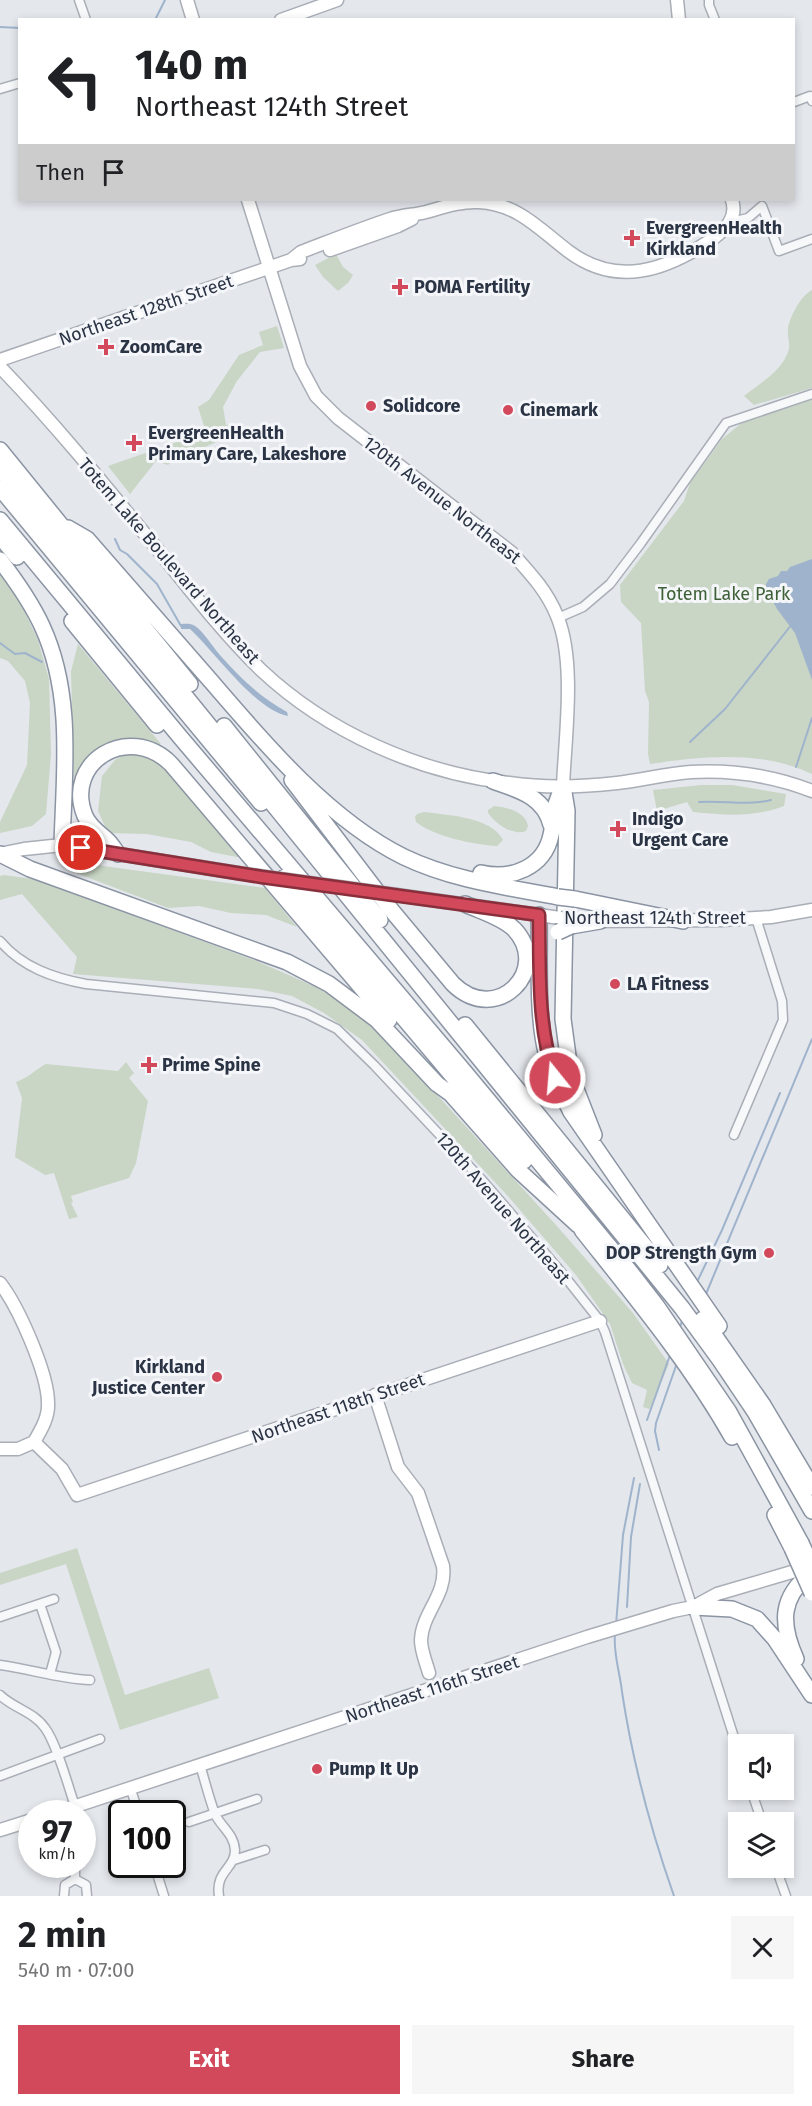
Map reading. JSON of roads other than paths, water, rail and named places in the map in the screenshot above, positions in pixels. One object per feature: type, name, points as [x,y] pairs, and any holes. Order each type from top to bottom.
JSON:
[{"type":"highway","points":[[0,450],[672,1279],[730,1354],[763,1404],[812,1487]]},
{"type":"highway","points":[[0,468],[302,842],[672,1279],[714,1334],[812,1512]]},
{"type":"highway","points":[[0,488],[246,787],[280,824],[302,842]]},
{"type":"highway","points":[[0,502],[200,745],[255,817],[262,834]]},
{"type":"highway","points":[[0,520],[463,1070],[653,1311],[702,1381],[768,1500],[812,1568],[793,1591],[785,1617],[786,1636],[803,1679]]},
{"type":"highway","points":[[61,524],[87,539],[263,742],[388,906],[453,984],[461,992],[477,999],[486,1000],[503,996],[517,985],[522,977],[526,962],[525,946],[513,927],[465,904]]},
{"type":"highway","points":[[0,536],[578,1225],[653,1311]]},
{"type":"highway","points":[[0,560],[37,615],[51,648],[60,681],[65,718],[62,845]]},
{"type":"highway","points":[[263,742],[360,831],[404,857],[486,884],[683,921]]},
{"type":"highway","points":[[118,854],[85,816],[81,798],[82,787],[90,767],[105,753],[127,746],[146,748],[171,764],[319,940],[518,1170],[578,1225]]},
{"type":"highway","points":[[493,781],[526,792],[536,800],[548,816],[552,835]]},
{"type":"highway","points":[[327,802],[387,839],[418,854],[492,876],[509,875],[530,867],[544,852],[552,835],[555,809],[563,786]]},
{"type":"highway","points":[[563,786],[567,811],[564,1019],[568,1056],[574,1084],[606,1164]]},
{"type":"highway","points":[[0,854],[30,869],[254,949],[302,969],[329,984],[365,1009],[437,1084],[451,1094]]},
{"type":"highway","points":[[539,915],[543,1031],[546,1054],[571,1112],[642,1212],[672,1279]]},
{"type":"highway","points":[[540,968],[548,942],[566,924],[600,921]]},
{"type":"highway","points":[[796,1546],[812,1593]]},
{"type":"highway","points":[[693,1607],[732,1609],[757,1619],[771,1633],[812,1695]]},
{"type":"street","points":[[79,0],[85,18]]},
{"type":"street","points":[[187,0],[192,18]]},
{"type":"street","points":[[287,18],[337,0]]},
{"type":"street","points":[[676,0],[679,18]]},
{"type":"street","points":[[709,0],[714,18]]},
{"type":"street","points":[[0,90],[18,84]]},
{"type":"street","points":[[795,102],[811,99]]},
{"type":"street","name":"120th Avenue Northeast","points":[[248,201],[300,366],[321,402],[338,418],[512,553],[542,588],[558,618],[564,645],[567,682],[563,786]]},
{"type":"street","points":[[732,201],[731,222],[748,218],[768,221]]},
{"type":"street","points":[[753,201],[756,210]]},
{"type":"street","name":"Northeast 128th Street","points":[[0,360],[291,260],[301,252],[392,218],[459,203],[484,203],[518,212],[575,256],[598,266],[627,271],[655,269],[674,262],[715,237],[731,222]]},
{"type":"street","points":[[748,218],[762,206],[779,251],[812,239]]},
{"type":"street","name":"Totem Lake Boulevard Northeast","points":[[0,367],[72,448],[243,652],[277,683],[317,713],[374,745],[445,771],[493,781],[563,786],[608,784],[672,774],[705,772],[754,776],[787,782],[812,791]]},
{"type":"street","points":[[558,618],[583,607],[610,584],[726,423],[812,394]]},
{"type":"street","name":"Northeast 124th Street","points":[[0,854],[62,845],[238,873],[539,915],[566,924]]},
{"type":"street","name":"Northeast 124th Street","points":[[600,921],[756,918],[812,909]]},
{"type":"street","points":[[734,1135],[783,1020],[782,1001],[756,918]]},
{"type":"street","name":"120th Avenue Northeast","points":[[0,941],[19,959],[60,979],[86,984],[274,1003],[307,1014],[337,1029],[483,1181],[562,1273],[600,1321],[605,1332],[733,1734]]},
{"type":"street","points":[[0,1283],[28,1333],[45,1379],[48,1404],[45,1422],[34,1442],[18,1449],[0,1449]]},
{"type":"street","name":"Northeast 118th Street","points":[[34,1442],[62,1468],[77,1495],[600,1321]]},
{"type":"street","points":[[375,1395],[398,1467],[418,1493],[443,1566],[445,1578],[442,1590],[426,1622],[421,1638],[433,1689]]},
{"type":"street","name":"Northeast 116th Street","points":[[94,1800],[587,1637],[693,1607],[717,1594],[812,1568]]},
{"type":"street","points":[[0,1617],[54,1599]]},
{"type":"street","points":[[40,1604],[56,1652],[50,1674]]},
{"type":"street","points":[[0,1665],[50,1674],[69,1680],[90,1680]]},
{"type":"street","points":[[0,1695],[45,1727],[56,1753],[62,1800]]},
{"type":"street","points":[[1,1773],[100,1739]]},
{"type":"street","points":[[200,1765],[215,1814],[233,1839],[235,1849],[234,1860],[219,1880],[219,1896]]},
{"type":"street","points":[[130,1787],[134,1800]]},
{"type":"street","points":[[189,1822],[257,1799]]},
{"type":"street","points":[[0,1830],[18,1824]]},
{"type":"street","points":[[234,1860],[265,1850]]},
{"type":"street","points":[[158,1878],[164,1896]]},
{"type":"street","points":[[780,1878],[786,1896]]},
{"type":"street","points":[[64,1896],[65,1885],[75,1879],[86,1885],[87,1896]]},
{"type":"water","points":[[812,559],[812,680],[795,633],[777,609],[766,589],[766,584],[769,579],[778,576],[781,571],[787,571],[790,567]]},
{"type":"water","points":[[181,624],[195,626],[243,679],[268,700],[287,712],[288,716],[262,703],[249,692],[190,629],[181,629]]},
{"type":"waterway","points":[[156,18],[165,0]]},
{"type":"waterway","points":[[0,27],[18,28]]},
{"type":"waterway","points":[[115,539],[120,550],[157,584],[181,626]]},
{"type":"waterway","points":[[690,742],[725,709],[792,624]]},
{"type":"waterway","points":[[0,643],[15,654],[25,653],[42,662]]},
{"type":"waterway","points":[[796,767],[812,718]]},
{"type":"waterway","points":[[699,802],[753,803],[771,800]]},
{"type":"waterway","points":[[706,1294],[812,1039]]},
{"type":"waterway","points":[[697,1282],[722,1230],[780,1093]]},
{"type":"waterway","points":[[679,1330],[683,1318]]},
{"type":"waterway","points":[[647,1420],[670,1355]]},
{"type":"waterway","points":[[659,1450],[655,1431],[656,1423],[677,1363]]},
{"type":"waterway","points":[[616,1625],[623,1535],[634,1478]]},
{"type":"waterway","points":[[627,1607],[631,1537],[640,1484]]},
{"type":"waterway","points":[[615,1634],[616,1656],[626,1719],[637,1770],[657,1846],[674,1896]]},
{"type":"place","name":"EvergreenHealth Kirkland","points":[[632,238]]},
{"type":"place","name":"POMA Fertility","points":[[400,287]]},
{"type":"place","name":"ZoomCare","points":[[106,347]]},
{"type":"place","name":"Solidcore","points":[[371,406]]},
{"type":"place","name":"Cinemark","points":[[508,410]]},
{"type":"place","name":"EvergreenHealth Primary Care, Lakeshore","points":[[134,443]]},
{"type":"place","name":"Indigo Urgent Care","points":[[618,829]]},
{"type":"place","name":"LA Fitness","points":[[615,984]]},
{"type":"place","name":"Prime Spine","points":[[149,1065]]},
{"type":"place","name":"DOP Strength Gym","points":[[769,1253]]},
{"type":"place","name":"Kirkland Justice Center","points":[[217,1377]]},
{"type":"place","name":"Pump It Up","points":[[317,1769]]},
{"type":"park label","name":"Totem Lake Park","points":[[724,594]]}]
